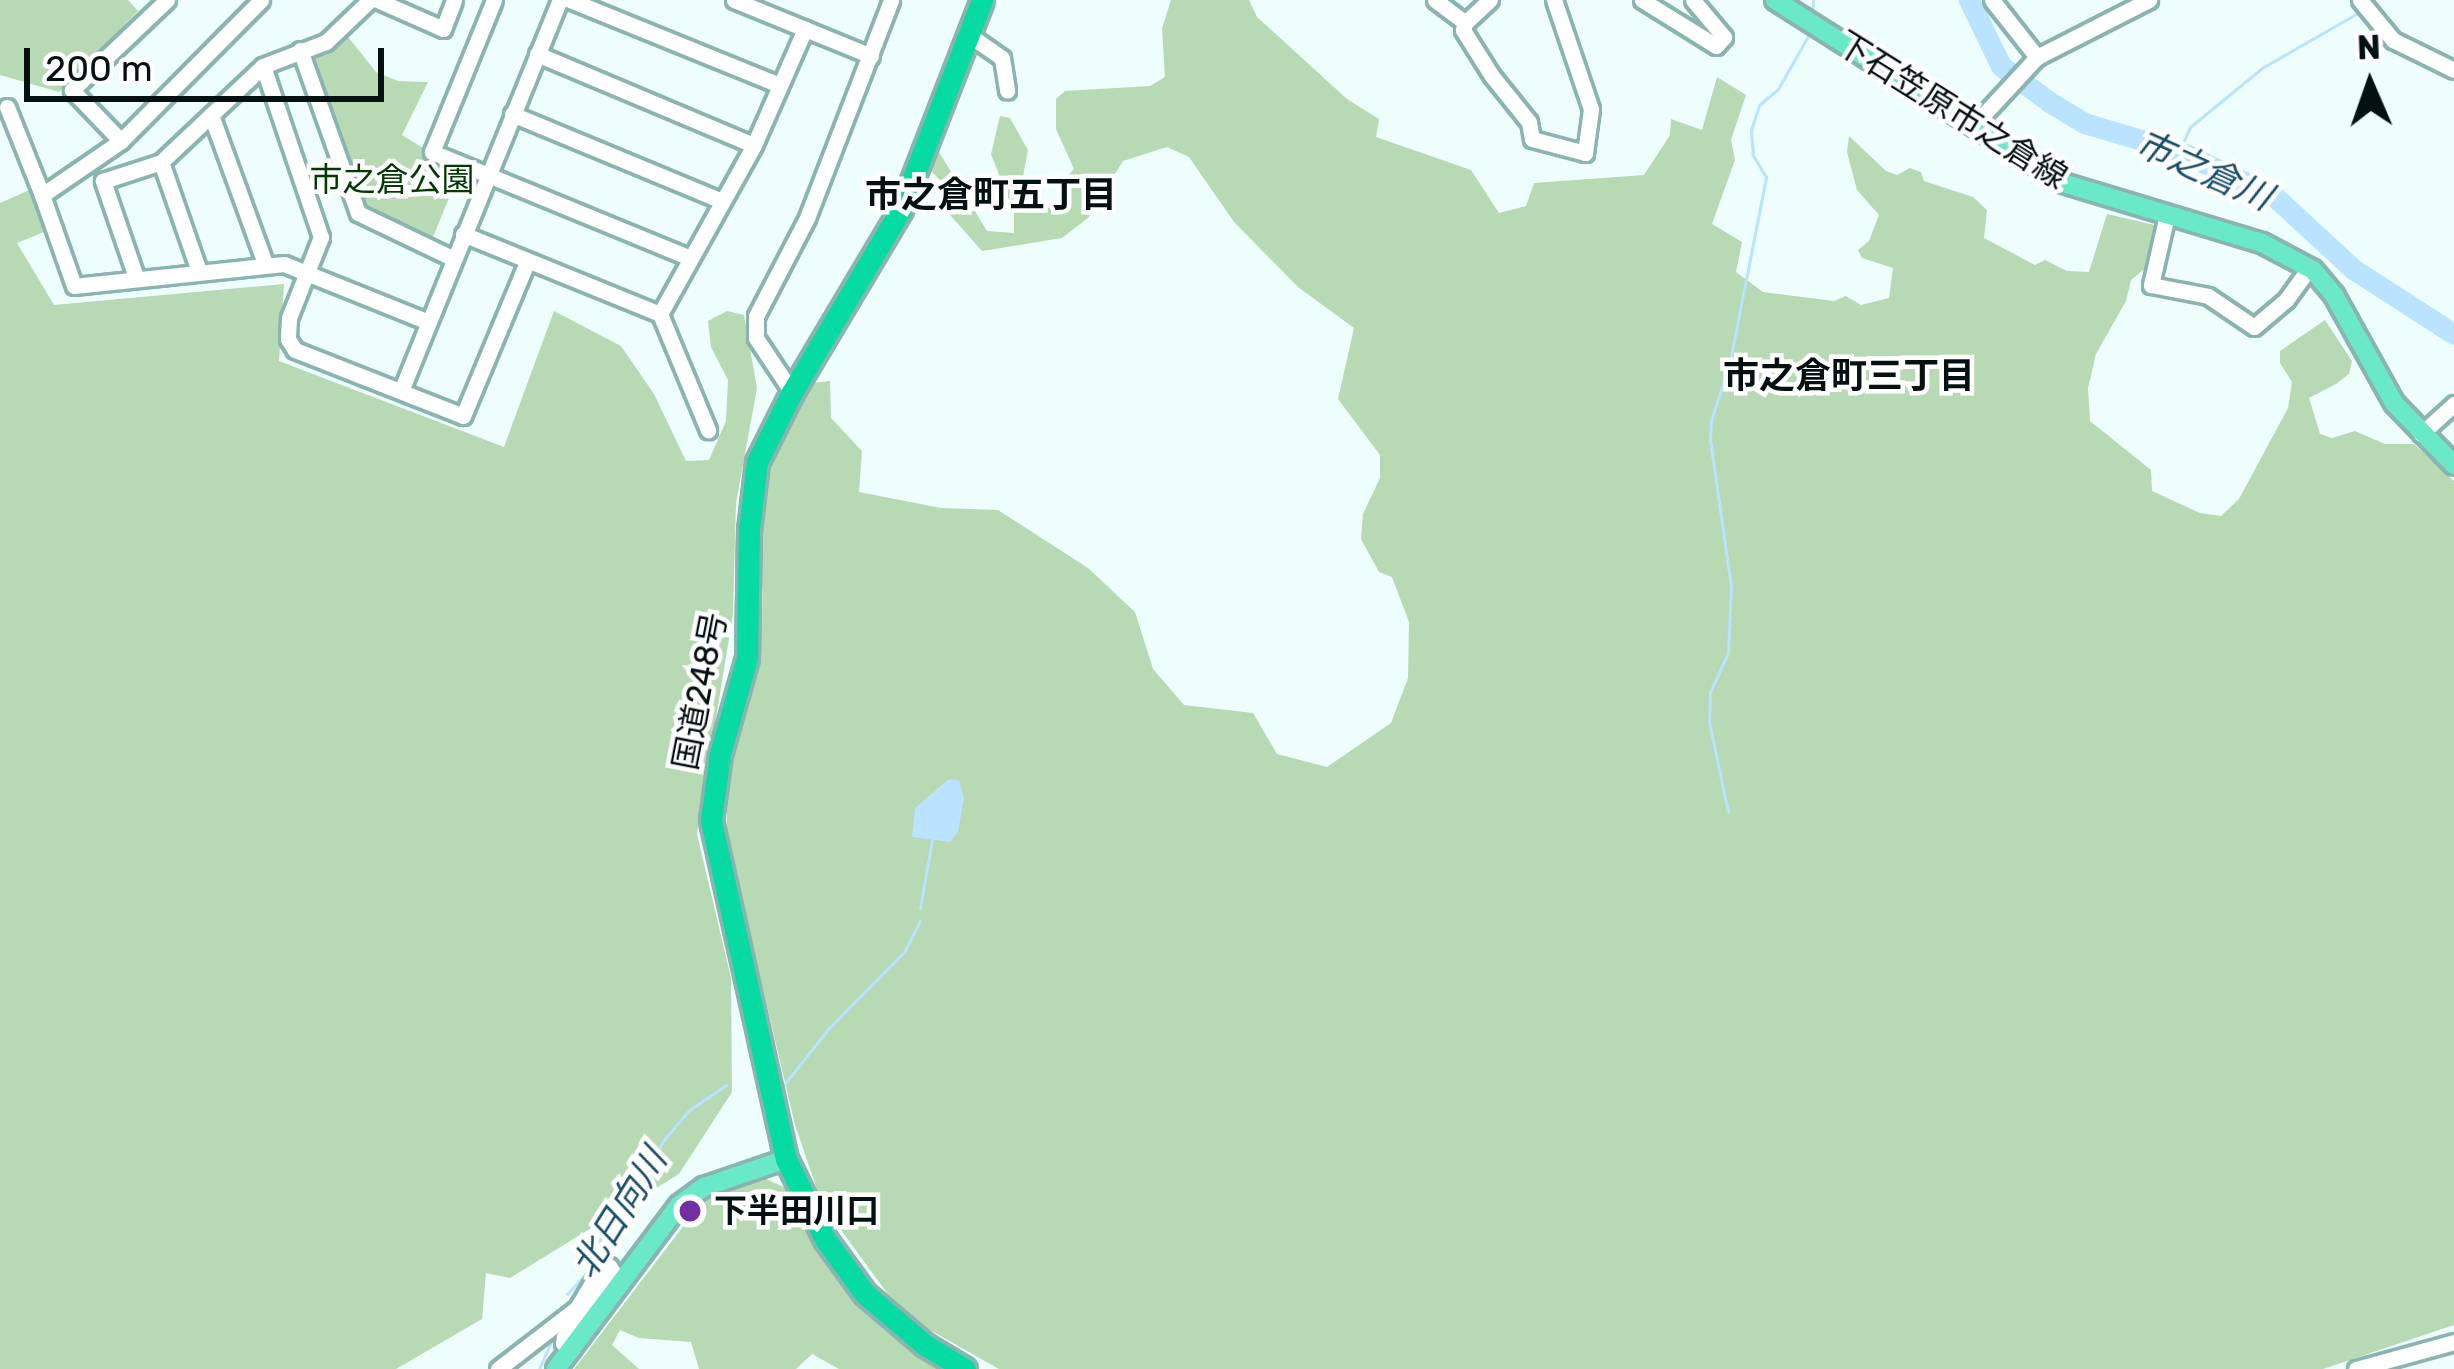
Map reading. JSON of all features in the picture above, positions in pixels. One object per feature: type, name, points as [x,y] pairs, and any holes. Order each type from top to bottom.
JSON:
[{"type":"highway","name":"国道248号","points":[[965,1369],[925,1345],[865,1294],[825,1239],[786,1159],[711,820],[720,754],[747,658],[751,490],[766,439],[901,209],[982,0]]},
{"type":"main road","name":"下石笠原市之倉線","points":[[1775,0],[2063,183],[2261,243],[2308,268],[2334,295],[2375,376],[2421,434],[2454,466]]},
{"type":"main road","points":[[556,1369],[679,1205],[704,1187],[786,1159]]},
{"type":"street","points":[[121,141],[72,90],[166,0]]},
{"type":"street","points":[[42,195],[121,141],[261,0]]},
{"type":"street","points":[[136,277],[103,182],[161,162],[263,66],[326,42],[374,0],[442,29],[454,0]]},
{"type":"street","points":[[494,0],[433,152],[690,257]]},
{"type":"street","points":[[401,392],[560,0]]},
{"type":"street","points":[[569,0],[779,85]]},
{"type":"street","points":[[734,0],[871,56]]},
{"type":"street","points":[[792,392],[756,338],[756,316],[807,218],[891,0]]},
{"type":"street","points":[[1435,0],[1465,22]]},
{"type":"street","points":[[1490,0],[1465,22],[1463,30],[1528,122],[1532,139],[1586,153],[1591,109],[1554,0]]},
{"type":"street","points":[[1642,0],[1716,46],[1724,37],[1694,0]]},
{"type":"street","points":[[1992,0],[2037,57]]},
{"type":"street","points":[[1974,125],[2037,57],[2149,0]]},
{"type":"street","points":[[2360,0],[2404,48],[2454,70]]},
{"type":"street","points":[[660,314],[754,145],[805,29]]},
{"type":"street","points":[[969,35],[1002,58],[1007,91]]},
{"type":"street","points":[[300,50],[358,213],[454,259]]},
{"type":"street","points":[[537,54],[754,145]]},
{"type":"street","points":[[263,66],[321,237],[289,318],[288,340],[295,350],[463,416],[527,262]]},
{"type":"street","points":[[7,107],[74,286],[265,263],[310,274],[428,322]]},
{"type":"street","points":[[512,114],[722,200]]},
{"type":"street","points":[[211,115],[265,263]]},
{"type":"street","points":[[161,162],[199,272]]},
{"type":"street","points":[[2167,215],[2151,285],[2208,296],[2254,327],[2286,300],[2308,268]]},
{"type":"street","points":[[463,234],[660,314],[708,430]]},
{"type":"street","points":[[2421,434],[2454,404]]},
{"type":"street","points":[[499,1369],[578,1308],[602,1266],[609,1266],[613,1272],[564,1337],[563,1343],[572,1349]]},
{"type":"street","points":[[2356,1369],[2454,1342]]},
{"type":"green space","points":[[0,0],[128,0],[138,11],[59,92],[0,75]]},
{"type":"green space","points":[[1171,0],[1249,0],[1257,17],[1347,99],[1379,119],[1376,137],[1471,170],[1499,213],[1526,206],[1534,183],[1644,175],[1670,135],[1671,119],[1702,130],[1717,77],[1746,95],[1731,140],[1735,160],[1712,224],[1742,242],[1736,272],[1763,292],[1834,301],[1846,296],[1861,305],[1889,298],[1893,268],[1862,258],[1858,250],[1869,241],[1879,215],[1857,190],[1847,152],[1849,136],[1886,171],[1897,175],[1910,168],[1921,172],[1924,181],[1973,197],[1987,210],[1984,238],[2035,265],[2045,260],[2067,271],[2089,272],[2107,214],[2159,226],[2147,267],[2131,280],[2126,301],[2096,354],[2088,388],[2090,421],[2151,470],[2152,491],[2200,513],[2221,516],[2239,499],[2288,408],[2292,382],[2280,363],[2280,351],[2325,320],[2352,361],[2349,374],[2309,398],[2320,434],[2332,438],[2355,431],[2385,444],[2414,444],[2454,481],[2454,1325],[2323,1369],[999,1369],[928,1329],[887,1293],[822,1204],[795,1125],[727,836],[726,790],[762,630],[763,499],[776,447],[811,383],[830,381],[831,418],[862,451],[859,492],[941,508],[998,510],[1088,568],[1135,612],[1153,669],[1184,705],[1253,713],[1277,754],[1327,767],[1391,723],[1408,678],[1409,622],[1392,577],[1379,572],[1361,539],[1363,514],[1380,478],[1380,455],[1338,399],[1354,328],[1298,287],[1234,222],[1189,157],[1167,147],[1123,161],[1088,218],[1062,238],[982,251],[943,207],[941,181],[927,167],[936,147],[987,231],[1014,233],[1014,213],[991,154],[1000,116],[1010,118],[1028,150],[1022,182],[1042,210],[1063,203],[1063,181],[1074,169],[1056,129],[1056,99],[1065,91],[1150,86],[1165,77],[1162,29]]},
{"type":"green space","name":"市之倉公園","points":[[341,28],[376,72],[398,81],[428,82],[402,135],[460,171],[429,247],[358,213],[300,50]]},
{"type":"green space","points":[[32,189],[44,232],[17,243],[54,305],[284,284],[279,361],[504,447],[554,311],[621,346],[654,394],[686,461],[709,460],[726,421],[728,380],[711,347],[708,321],[727,311],[744,315],[757,388],[736,503],[733,614],[697,834],[731,978],[732,1092],[679,1174],[510,1278],[486,1273],[482,1319],[396,1369],[0,1369],[0,203]]},
{"type":"green space","points":[[762,1177],[788,1189],[821,1245],[948,1369],[839,1369],[812,1354],[796,1369],[699,1369],[691,1342],[639,1338],[620,1330],[612,1345],[639,1369],[574,1369],[685,1224],[713,1195]]},
{"type":"water","points":[[949,779],[959,780],[964,798],[958,832],[950,842],[912,837],[915,808]]},
{"type":"waterway","points":[[1812,16],[1813,0]]},
{"type":"waterway","name":"市之倉川","points":[[1969,0],[2001,66],[2051,103],[2084,123],[2179,151],[2274,196],[2353,269],[2454,334]]},
{"type":"waterway","points":[[2179,151],[2190,127],[2262,68],[2363,10]]},
{"type":"waterway","points":[[1728,812],[1709,722],[1710,692],[1728,653],[1731,587],[1711,420],[1729,366],[1766,177],[1753,155],[1751,130],[1759,105],[1778,89],[1808,36]]},
{"type":"waterway","name":"北日向川","points":[[920,908],[932,840]]},
{"type":"waterway","name":"北日向川","points":[[783,1086],[829,1028],[904,952],[920,921]]},
{"type":"waterway","name":"北日向川","points":[[567,1294],[590,1269],[604,1228],[628,1212],[663,1141],[688,1111],[726,1085]]},
{"type":"waterway","name":"北日向川","points":[[539,1369],[554,1335]]},
{"type":"place","name":"下半田川口","points":[[690,1211]]},
{"type":"district","name":"市之倉町五丁目","points":[[991,195]]},
{"type":"district","name":"市之倉町三丁目","points":[[1849,376]]}]
